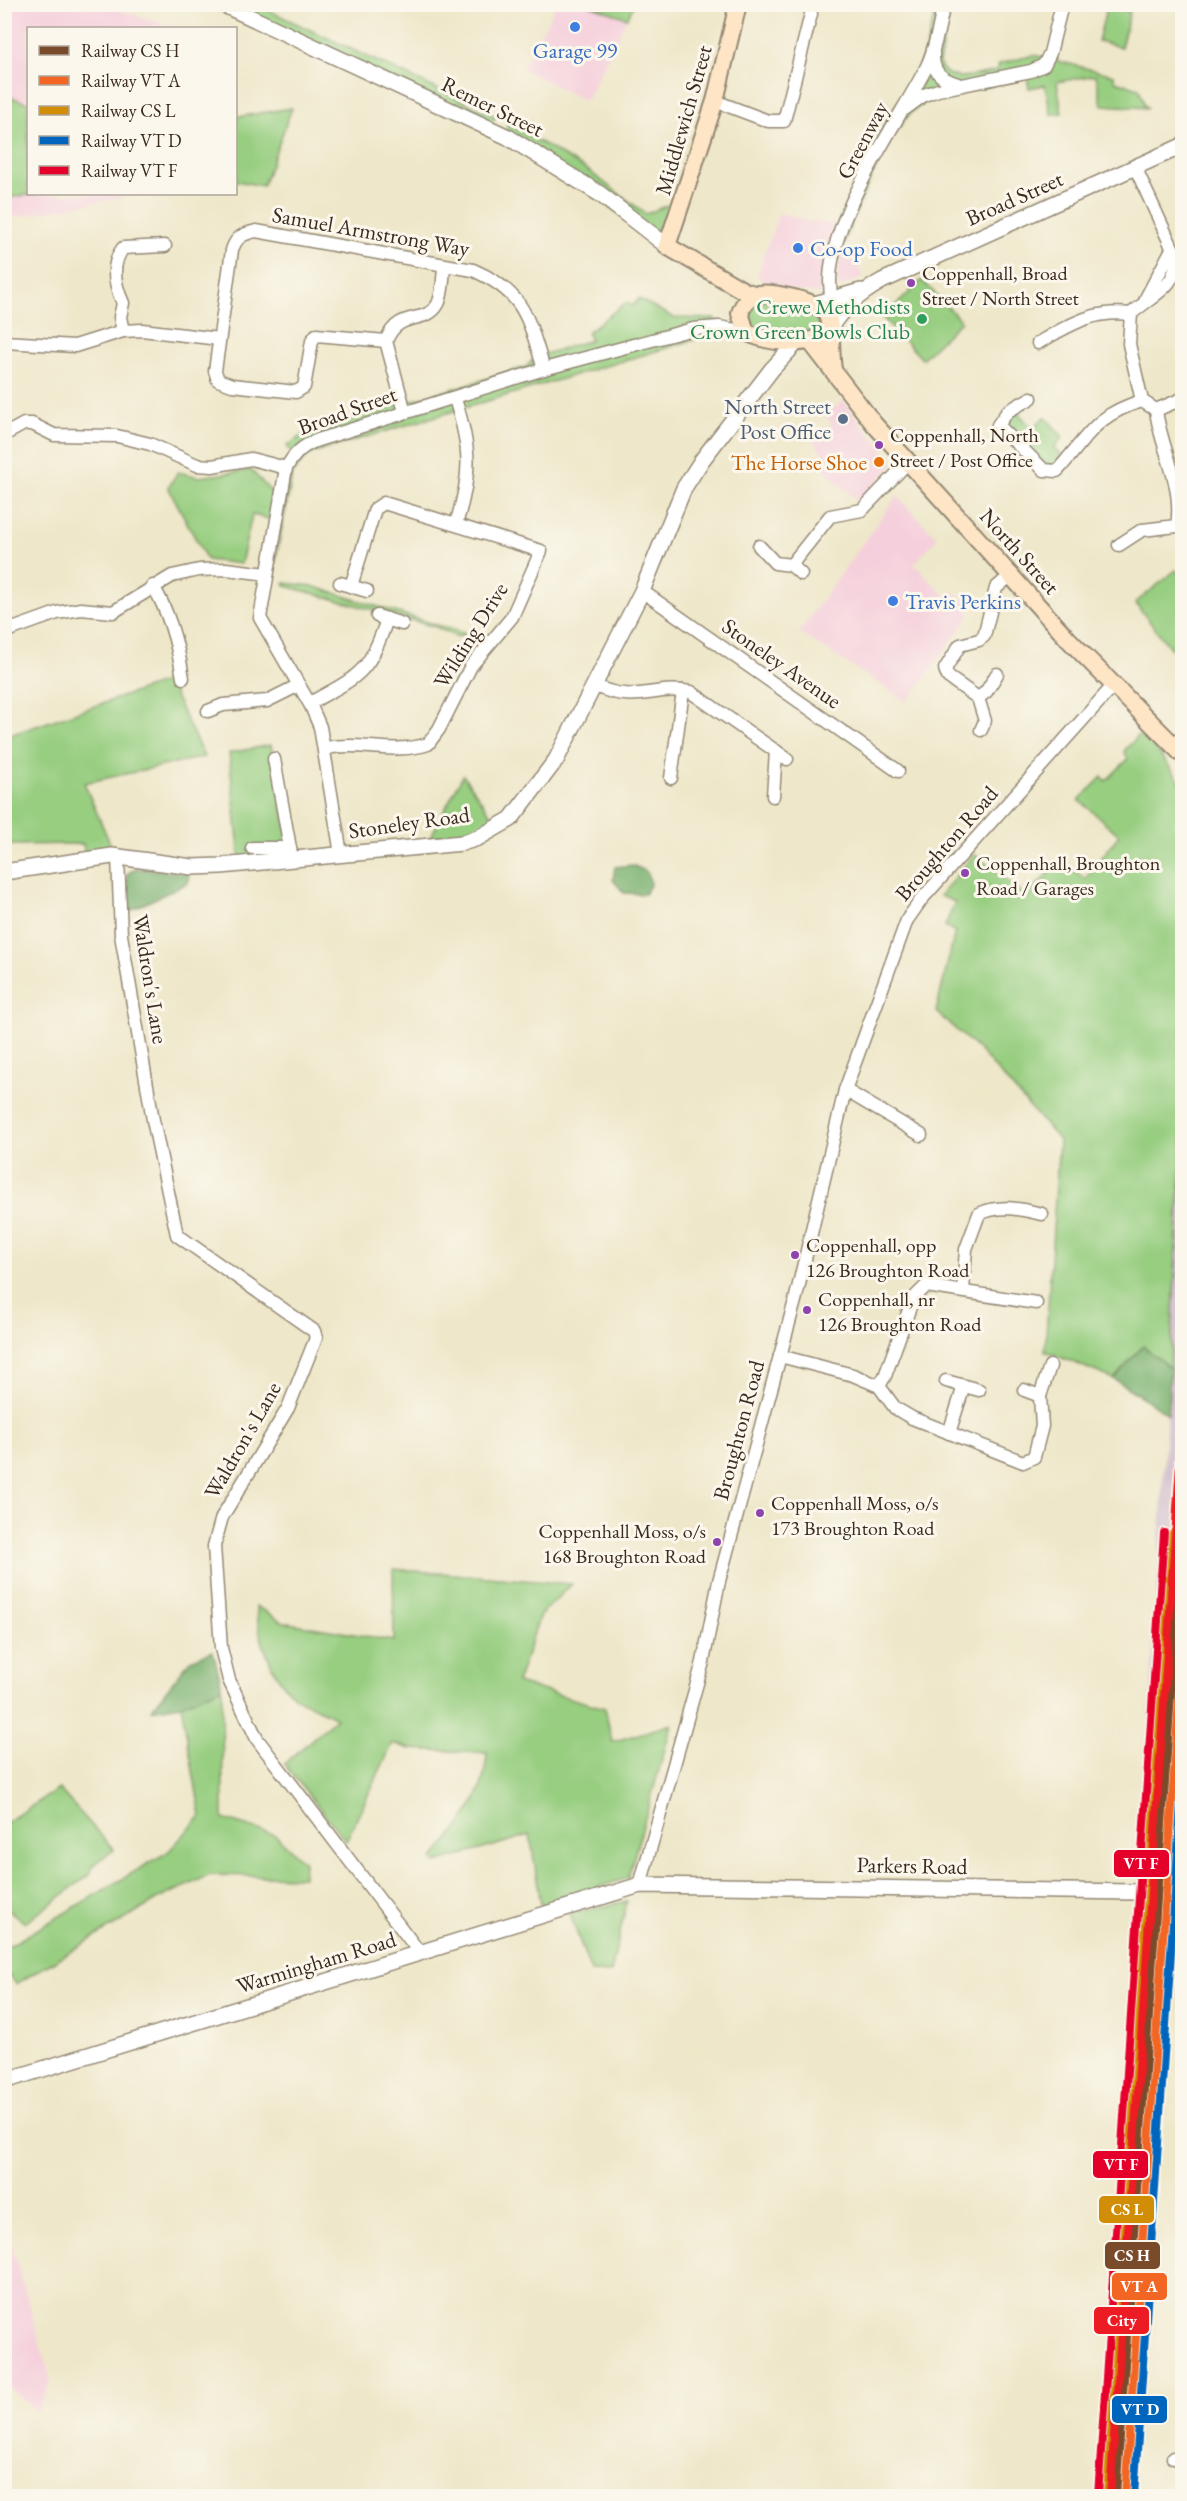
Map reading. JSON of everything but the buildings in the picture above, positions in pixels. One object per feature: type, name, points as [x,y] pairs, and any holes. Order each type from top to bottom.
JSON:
[{"type":"main road","name":"Middlewich Street","points":[[667,246],[715,101],[738,4]]},
{"type":"main road","name":"Remer Street","points":[[667,246],[744,291],[757,295]]},
{"type":"main road","points":[[726,280],[735,292],[746,332],[764,339],[804,341],[820,338],[830,328]]},
{"type":"main road","points":[[740,311],[750,298],[757,295],[773,294],[815,304],[827,314],[834,369]]},
{"type":"main road","name":"North Street","points":[[804,341],[834,369],[874,424],[1113,686],[1182,754]]},
{"type":"street","name":"Remer Street","points":[[222,4],[516,141],[600,194],[667,246]]},
{"type":"street","name":"Greenway","points":[[832,299],[830,291],[832,262],[837,240],[860,186],[933,51],[944,4]]},
{"type":"street","points":[[899,115],[924,96],[959,84],[1031,70],[1044,65],[1050,53],[1062,4]]},
{"type":"street","points":[[715,101],[768,121],[784,121],[811,14]]},
{"type":"street","points":[[933,51],[933,66],[937,73],[959,84]]},
{"type":"street","name":"Broad Street","points":[[815,304],[864,291],[1136,169],[1182,146]]},
{"type":"street","points":[[1136,169],[1172,249],[1144,301],[1131,314],[1129,344],[1142,401],[1156,411],[1158,426],[1177,483],[1180,507],[1178,531],[1142,530],[1125,542],[1138,551]]},
{"type":"street","name":"Samuel Armstrong Way","points":[[386,341],[316,335],[312,341],[304,387],[296,392],[232,386],[218,380],[215,371],[235,241],[243,234],[256,231],[473,270],[496,280],[516,297],[527,316],[544,369]]},
{"type":"street","points":[[123,331],[120,317],[123,303],[115,288],[119,254],[123,248],[165,246]]},
{"type":"street","points":[[405,412],[386,341],[389,333],[400,321],[433,311],[439,302],[444,266]]},
{"type":"street","name":"Broad Street","points":[[830,328],[843,309],[864,291]]},
{"type":"street","name":"Broad Street","points":[[719,327],[740,311]]},
{"type":"street","points":[[1038,343],[1089,316],[1103,313],[1131,314]]},
{"type":"street","name":"Broad Street","points":[[341,854],[326,748],[310,703],[260,618],[286,468],[303,446],[544,369],[693,329],[719,327],[746,332]]},
{"type":"street","points":[[4,342],[75,346],[123,331],[142,330],[219,339]]},
{"type":"street","points":[[764,339],[773,354],[772,369]]},
{"type":"street","name":"Stoneley Road","points":[[4,872],[118,856],[192,867],[291,854],[341,854],[462,843],[497,829],[511,819],[556,760],[642,591],[684,488],[702,460],[772,369],[804,341]]},
{"type":"street","points":[[1031,398],[1008,411],[998,425],[1044,470],[1050,472],[1058,471],[1097,423],[1113,411],[1142,401]]},
{"type":"street","points":[[367,591],[346,584],[378,505],[384,503],[456,524],[463,498],[469,448],[455,399]]},
{"type":"street","points":[[1156,411],[1182,399]]},
{"type":"street","points":[[4,435],[24,424],[32,424],[54,435],[117,436],[164,449],[197,465],[212,466],[251,459],[286,468]]},
{"type":"street","points":[[791,565],[830,516],[862,510],[909,461]]},
{"type":"street","name":"Wilding Drive","points":[[326,748],[348,744],[406,749],[428,744],[439,729],[471,666],[512,617],[541,550],[456,524]]},
{"type":"street","points":[[759,546],[775,563],[791,565],[801,574]]},
{"type":"street","points":[[5,632],[57,613],[81,609],[113,612],[172,576],[199,570],[226,569],[267,574]]},
{"type":"street","points":[[981,730],[985,721],[978,698],[948,677],[945,669],[960,645],[980,640],[984,636],[996,588],[1012,574]]},
{"type":"street","points":[[153,586],[166,608],[183,673],[170,673]]},
{"type":"street","name":"Stoneley Avenue","points":[[642,591],[898,771]]},
{"type":"street","points":[[310,703],[365,670],[378,647],[382,617],[402,624]]},
{"type":"street","points":[[978,698],[986,692],[997,674]]},
{"type":"street","points":[[209,712],[223,705],[267,701],[299,685]]},
{"type":"street","points":[[595,686],[614,694],[631,696],[691,692],[787,759]]},
{"type":"street","name":"Broughton Road","points":[[640,1885],[703,1662],[719,1581],[780,1356],[845,1090],[907,920],[921,900],[1113,686]]},
{"type":"street","points":[[671,778],[683,691]]},
{"type":"street","points":[[773,795],[776,751]]},
{"type":"street","points":[[252,848],[291,854],[274,759]]},
{"type":"street","name":"Waldron's Lane","points":[[118,856],[120,935],[153,1120],[177,1235],[314,1331],[316,1338],[288,1408],[222,1517],[214,1546],[221,1648],[229,1680],[257,1739],[420,1953]]},
{"type":"street","points":[[845,1090],[921,1135]]},
{"type":"street","points":[[963,1291],[966,1249],[979,1214],[991,1208],[1014,1208],[1042,1214]]},
{"type":"street","points":[[879,1386],[918,1291],[926,1286],[1036,1304]]},
{"type":"street","points":[[780,1356],[853,1375],[879,1386],[895,1408],[912,1418],[1023,1462],[1034,1457],[1039,1442],[1042,1426],[1040,1396],[1050,1366]]},
{"type":"street","points":[[946,1381],[979,1390]]},
{"type":"street","points":[[949,1433],[964,1386]]},
{"type":"street","points":[[1024,1390],[1040,1396]]},
{"type":"street","name":"Warmingham Road","points":[[4,2081],[640,1885]]},
{"type":"street","name":"Parkers Road","points":[[640,1885],[1182,1891]]},
{"type":"shaded area","points":[[5,5],[102,5],[174,27],[27,27],[27,195],[137,195],[5,219]]},
{"type":"shaded area","points":[[556,5],[589,5],[627,18],[586,101],[522,69]]},
{"type":"shaded area","points":[[779,213],[809,221],[834,224],[819,294],[772,287],[757,276]]},
{"type":"shaded area","points":[[851,250],[863,277],[840,287],[836,280],[841,255]]},
{"type":"shaded area","points":[[843,401],[894,464],[859,503],[819,464],[824,456],[813,440],[832,424],[825,415]]},
{"type":"shaded area","name":"Travis Perkins","points":[[897,496],[937,538],[914,564],[947,598],[953,591],[968,603],[970,616],[907,702],[799,632]]},
{"type":"shaded area","points":[[1182,1144],[1182,1868],[1175,1903],[1139,1903]]},
{"type":"shaded area","points":[[5,2221],[51,2381],[37,2412],[5,2384]]},
{"type":"green space","points":[[222,5],[257,5],[497,117],[486,126]]},
{"type":"green space","points":[[589,5],[634,5],[627,18]]},
{"type":"green space","points":[[937,5],[950,5],[939,63],[949,74],[965,77],[997,71],[999,64],[1034,55],[1114,75],[1115,81],[1139,88],[1145,106],[1149,108],[1102,105],[1096,75],[1057,82],[1062,113],[1051,115],[1045,85],[1029,88],[1026,72],[991,79],[992,86],[934,99],[917,108],[895,133],[874,171],[843,245],[834,232],[876,139],[917,71],[926,48]]},
{"type":"green space","points":[[1107,6],[1130,12],[1121,47],[1098,41]]},
{"type":"green space","points":[[5,95],[27,103],[27,195],[29,195],[5,198]]},
{"type":"green space","points":[[292,108],[263,186],[237,181],[237,117]]},
{"type":"green space","points":[[507,123],[586,169],[646,214],[673,203],[667,246],[508,137]]},
{"type":"green space","name":"Crewe Methodists Crown Green Bowls Club","points":[[922,280],[961,321],[922,359],[883,318]]},
{"type":"green space","points":[[750,298],[823,309],[824,335],[754,336],[741,309]]},
{"type":"green space","points":[[639,299],[674,318],[715,319],[719,327],[697,339],[309,454],[293,472],[274,567],[293,456],[287,446],[309,431],[526,367],[539,353],[545,354],[591,340],[587,332],[627,302],[632,306]]},
{"type":"green space","points":[[1008,411],[1018,413],[1032,428],[1045,417],[1063,437],[1054,448],[1062,455],[1063,465],[1050,472],[1000,420]]},
{"type":"green space","points":[[251,470],[274,495],[270,519],[252,515],[241,564],[207,560],[168,487],[178,472],[199,477]]},
{"type":"green space","points":[[1176,570],[1182,578],[1182,639],[1171,649],[1135,603]]},
{"type":"green space","points":[[284,583],[312,586],[492,642],[485,647],[461,635],[457,637],[436,627],[285,586]]},
{"type":"green space","points":[[168,681],[204,757],[84,783],[113,850],[85,853],[83,844],[5,845],[4,737]]},
{"type":"green space","points":[[1143,731],[1182,784],[1182,1144],[1170,1368],[1143,1346],[1114,1379],[1045,1351],[1059,1140],[979,1050],[936,1012],[955,932],[945,926],[955,902],[940,896],[974,854],[1026,896],[1062,860],[1085,879],[1119,835],[1079,800],[1102,777],[1106,781],[1128,759],[1124,751]]},
{"type":"green space","points":[[271,745],[292,859],[240,860],[229,753]]},
{"type":"green space","points":[[463,775],[496,822],[471,831],[430,838]]},
{"type":"green space","points":[[632,865],[646,871],[651,883],[645,894],[624,893],[613,880],[615,867]]},
{"type":"green space","points":[[136,868],[189,874],[188,883],[127,912],[127,874]]},
{"type":"green space","points":[[1143,1346],[1170,1368],[1168,1414],[1114,1379]]},
{"type":"green space","points":[[393,1569],[572,1584],[540,1615],[517,1683],[605,1708],[612,1742],[672,1724],[628,1878],[541,1905],[530,1835],[436,1863],[433,1859],[462,1823],[476,1798],[482,1784],[487,1753],[410,1749],[393,1743],[346,1841],[284,1764],[336,1718],[294,1696],[278,1677],[259,1630],[256,1606],[283,1622],[394,1641]]},
{"type":"green space","points":[[213,1651],[222,1687],[181,1705],[151,1710],[190,1660]]},
{"type":"green space","points":[[222,1687],[223,1819],[275,1835],[304,1862],[303,1877],[210,1875],[162,1897],[16,1984],[5,1970],[4,1949],[168,1852],[201,1816],[181,1705]]},
{"type":"green space","points":[[59,1789],[114,1850],[93,1865],[89,1875],[25,1923],[5,1907],[5,1823]]},
{"type":"green space","points":[[627,1901],[611,1973],[591,1972],[570,1914]]},
{"type":"railway","points":[[1128,2496],[1182,1709]]},
{"type":"transit line","name":"City","points":[[1110,2496],[1182,1434]]},
{"type":"transit line","points":[[1098,2495],[1164,1533]]},
{"type":"transit line","points":[[1107,2495],[1173,1533]]},
{"type":"transit line","points":[[1116,2496],[1182,1534]]},
{"type":"transit line","points":[[1125,2496],[1182,1658]]},
{"type":"transit line","points":[[1134,2496],[1182,1790]]},
{"type":"place","name":"Garage 99","points":[[575,27]]},
{"type":"place","name":"Co-op Food","points":[[798,248]]},
{"type":"place","name":"Coppenhall, Broad Street / North Street","points":[[911,283]]},
{"type":"place","name":"Crewe Methodists Crown Green Bowls Club","points":[[922,319]]},
{"type":"place","name":"North Street Post Office","points":[[843,419]]},
{"type":"place","name":"Coppenhall, North Street / Post Office","points":[[879,445]]},
{"type":"place","name":"The Horse Shoe","points":[[879,462]]},
{"type":"place","name":"Travis Perkins","points":[[893,601]]},
{"type":"place","name":"Coppenhall, Broughton Road / Garages","points":[[965,873]]},
{"type":"place","name":"Coppenhall, opp 126 Broughton Road","points":[[795,1255]]},
{"type":"place","name":"Coppenhall, nr 126 Broughton Road","points":[[807,1310]]},
{"type":"place","name":"Coppenhall Moss, o/s 173 Broughton Road","points":[[760,1513]]},
{"type":"place","name":"Coppenhall Moss, o/s 168 Broughton Road","points":[[717,1542]]}]
